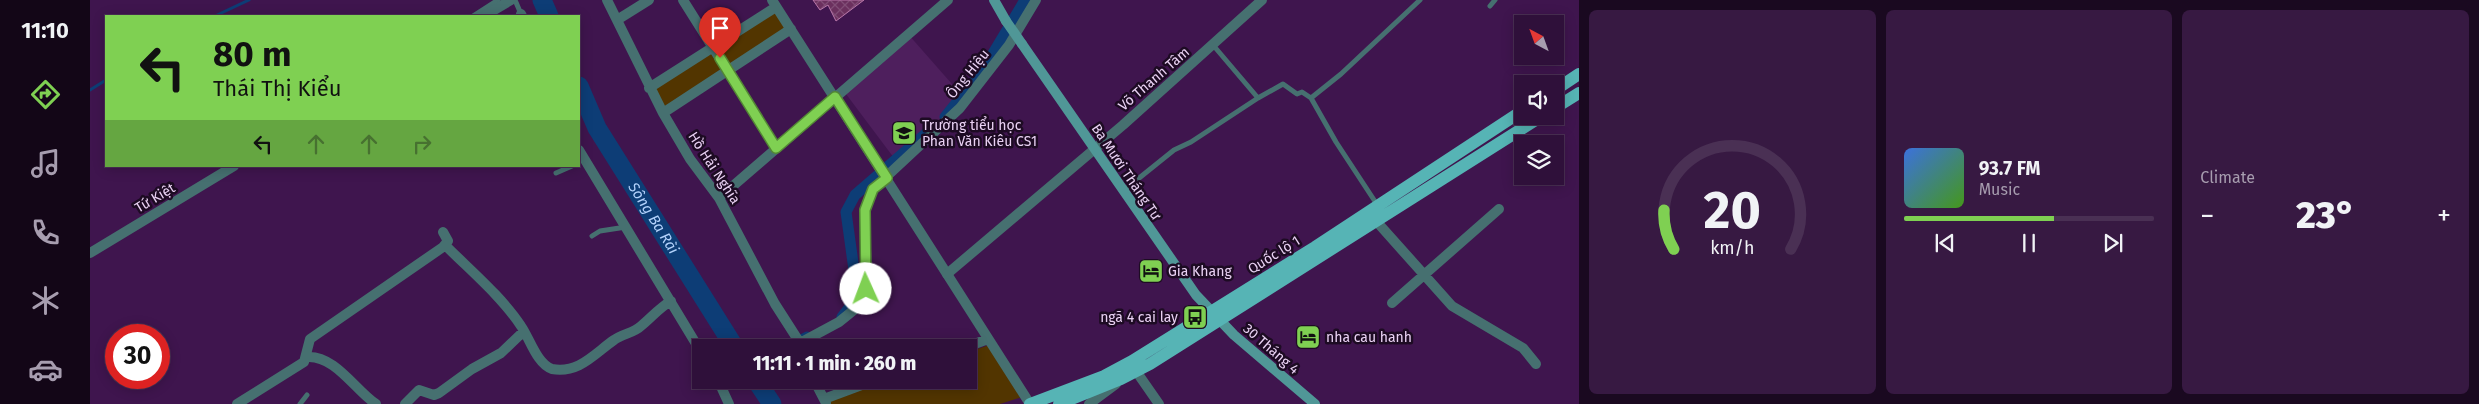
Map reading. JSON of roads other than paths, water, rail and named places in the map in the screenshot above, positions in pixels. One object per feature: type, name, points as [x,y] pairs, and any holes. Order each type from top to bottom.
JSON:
[{"type":"main road","name":"Ba Mươi Tháng Tư","points":[[994,0],[1006,21],[1175,268],[1215,316]]},
{"type":"main road","points":[[1564,84],[1579,74]]},
{"type":"main road","points":[[1564,102],[1579,93]]},
{"type":"main road","name":"Quốc lộ 1","points":[[1059,404],[1136,371],[1378,206],[1514,116]]},
{"type":"main road","name":"Quốc lộ 1","points":[[1030,404],[1104,376],[1215,316],[1377,222],[1528,125]]},
{"type":"main road","name":"30 Tháng 4","points":[[1215,316],[1315,404]]},
{"type":"street","points":[[486,15],[510,0]]},
{"type":"street","name":"Hồ Hải Nghĩa","points":[[607,0],[649,88],[690,159],[719,198],[775,304],[794,332],[796,339]]},
{"type":"street","points":[[617,20],[649,0]]},
{"type":"street","points":[[683,0],[714,46],[776,148]]},
{"type":"street","points":[[719,198],[948,0]]},
{"type":"street","name":"Ông Hiệu","points":[[808,339],[853,312],[864,299],[866,289],[865,210],[873,189],[960,108],[1009,45],[1036,0]]},
{"type":"street","name":"Võ Thanh Tâm","points":[[947,274],[1094,149],[1262,0]]},
{"type":"street","points":[[649,88],[714,46],[774,3],[1030,404]]},
{"type":"street","points":[[663,113],[791,29]]},
{"type":"street","points":[[582,162],[626,227],[693,339]]},
{"type":"street","name":"Tứ Kiệt","points":[[90,253],[232,167]]},
{"type":"street","points":[[1392,303],[1499,209]]},
{"type":"street","points":[[1377,222],[1423,276],[1452,306],[1523,348],[1536,364]]},
{"type":"street","points":[[237,404],[301,364],[307,357],[310,339],[445,245],[448,241],[443,232]]},
{"type":"street","points":[[445,245],[504,305],[524,331],[548,368],[565,369],[588,361],[614,340],[640,327],[657,310],[671,301]]},
{"type":"street","points":[[405,404],[420,390],[434,395],[439,393],[472,369],[501,353],[524,331]]},
{"type":"street","points":[[977,343],[988,338]]},
{"type":"street","points":[[307,357],[316,356],[328,362],[376,404]]},
{"type":"street","points":[[1136,371],[1159,404]]},
{"type":"street","points":[[1089,404],[1121,379]]},
{"type":"street","points":[[722,389],[729,404]]},
{"type":"street","points":[[819,389],[825,401],[854,389]]},
{"type":"lane","points":[[475,15],[498,0]]},
{"type":"lane","points":[[515,0],[521,15]]},
{"type":"lane","points":[[1311,98],[1341,74],[1420,0]]},
{"type":"lane","points":[[1490,6],[1495,0]]},
{"type":"lane","points":[[1213,45],[1258,98]]},
{"type":"lane","points":[[1122,191],[1174,150],[1191,142],[1283,84],[1292,92],[1297,94],[1302,92],[1311,98],[1336,142],[1378,206]]},
{"type":"lane","points":[[556,173],[570,167]]},
{"type":"lane","points":[[592,236],[600,231],[626,227]]},
{"type":"lane","points":[[300,404],[307,395]]},
{"type":"waterway","points":[[217,15],[249,0]]},
{"type":"waterway","name":"Sông Ba Rài","points":[[542,0],[549,15]]},
{"type":"waterway","points":[[945,117],[983,70],[1025,0]]},
{"type":"waterway","points":[[90,90],[105,81]]},
{"type":"waterway","name":"Sông Ba Rài","points":[[580,88],[597,128],[729,339]]},
{"type":"waterway","points":[[842,317],[855,300],[854,270],[846,212],[855,195],[929,131]]},
{"type":"waterway","points":[[803,339],[807,337]]},
{"type":"waterway","name":"Sông Ba Rài","points":[[762,389],[772,404]]},
{"type":"place","name":"Trường tiểu học Phan Văn Kiêu CS1","points":[[904,133]]},
{"type":"place","name":"Gia Khang","points":[[1151,271]]},
{"type":"place","name":"ngã 4 cai lay","points":[[1195,317]]},
{"type":"place","name":"nha cau hanh","points":[[1308,337]]}]
